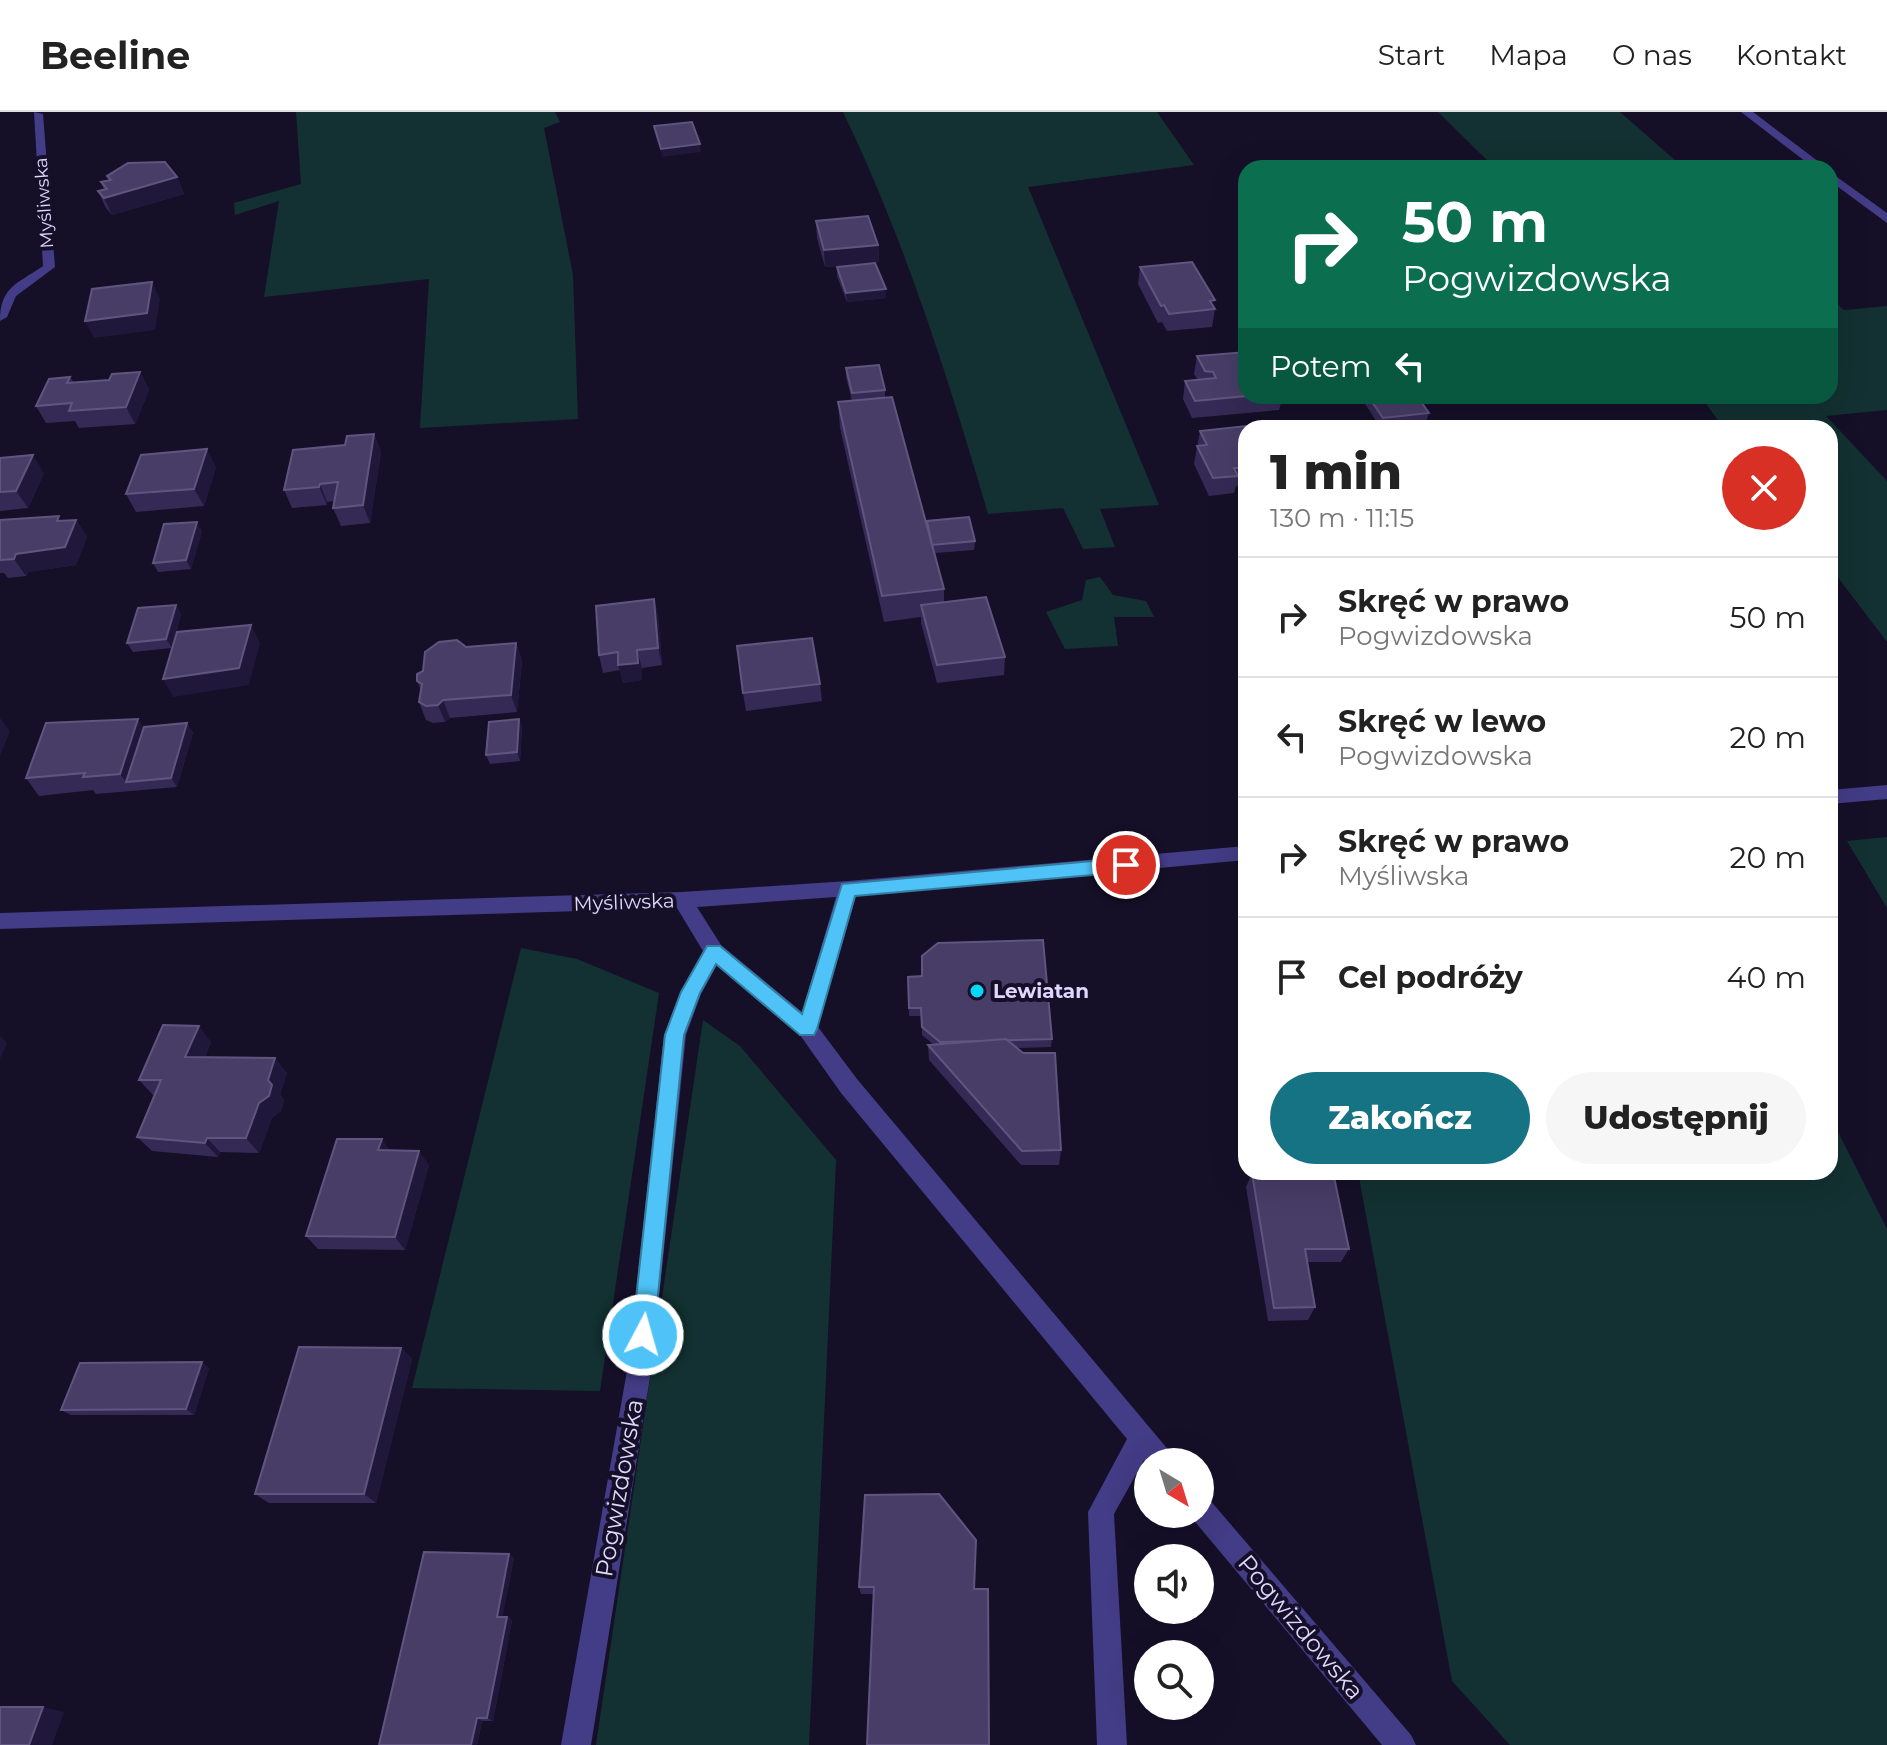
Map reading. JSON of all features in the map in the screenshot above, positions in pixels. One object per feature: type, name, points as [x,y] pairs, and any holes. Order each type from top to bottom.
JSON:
[{"type":"street","points":[[1746,112],[1810,160]]},
{"type":"street","name":"Myśliwska","points":[[0,317],[10,294],[49,267],[38,114]]},
{"type":"street","points":[[1838,181],[1887,219]]},
{"type":"street","points":[[1838,796],[1887,792]]},
{"type":"street","name":"Myśliwska","points":[[0,921],[682,900],[848,889],[1238,854]]},
{"type":"street","points":[[807,1029],[848,889]]},
{"type":"street","points":[[682,900],[714,951],[807,1029],[859,1098],[1151,1448]]},
{"type":"street","name":"Pogwizdowska","points":[[576,1745],[640,1365],[675,1035],[691,992],[714,951]]},
{"type":"street","points":[[1112,1745],[1101,1512],[1142,1437]]},
{"type":"street","name":"Pogwizdowska","points":[[1214,1525],[1401,1745]]},
{"type":"green space","points":[[296,112],[555,112],[560,122],[544,128],[573,275],[578,419],[420,428],[429,279],[264,297],[279,201],[235,215],[234,203],[301,184]]},
{"type":"green space","points":[[843,112],[1157,112],[1194,165],[1028,187],[1159,505],[1100,509],[1115,547],[1083,549],[1063,508],[988,514],[924,310],[886,209]]},
{"type":"green space","points":[[1438,112],[1620,112],[1675,160],[1487,160]]},
{"type":"green space","points":[[1838,305],[1844,310],[1887,306],[1887,410],[1826,416],[1830,420],[1718,420],[1706,404],[1838,404]]},
{"type":"green space","points":[[1838,429],[1887,481],[1887,642],[1838,578]]},
{"type":"green space","points":[[1100,577],[1113,595],[1146,601],[1154,617],[1114,617],[1118,646],[1065,649],[1046,612],[1082,600],[1086,580]]},
{"type":"green space","points":[[1887,837],[1887,908],[1847,841]]},
{"type":"green space","points":[[521,948],[577,959],[659,993],[600,1391],[412,1388]]},
{"type":"green space","points":[[703,1020],[740,1046],[836,1160],[809,1745],[596,1745]]},
{"type":"green space","points":[[1838,1132],[1887,1229],[1887,1745],[1510,1745],[1452,1681],[1359,1180],[1838,1180]]},
{"type":"building","points":[[692,122],[700,144],[661,149],[654,126]]},
{"type":"building","points":[[165,162],[177,177],[104,198],[98,191],[107,189],[101,182],[111,180],[107,176],[128,163]]},
{"type":"building","points":[[868,216],[878,245],[824,250],[816,221]]},
{"type":"building","points":[[1192,262],[1215,300],[1210,301],[1215,309],[1169,314],[1164,305],[1161,306],[1140,267]]},
{"type":"building","points":[[875,263],[886,289],[846,293],[837,267]]},
{"type":"building","points":[[152,282],[147,313],[85,321],[92,289]]},
{"type":"building","points":[[1238,353],[1238,397],[1195,401],[1185,381],[1216,378],[1213,372],[1205,371],[1197,356]]},
{"type":"building","points":[[879,365],[885,390],[852,393],[846,368]]},
{"type":"building","points":[[140,372],[126,407],[69,411],[72,403],[36,406],[49,379],[70,377],[67,383],[109,380],[112,374]]},
{"type":"building","points":[[892,397],[944,589],[882,596],[838,402]]},
{"type":"building","points":[[1373,404],[1423,404],[1429,413],[1383,418]]},
{"type":"building","points":[[1238,427],[1238,468],[1234,468],[1238,476],[1213,478],[1197,446],[1207,445],[1200,431]]},
{"type":"building","points":[[374,434],[363,505],[333,508],[338,482],[284,490],[293,450],[345,445],[347,436]]},
{"type":"building","points":[[207,449],[194,489],[126,494],[141,455]]},
{"type":"building","points":[[33,455],[16,491],[0,492],[0,458]]},
{"type":"building","points":[[59,516],[57,521],[76,520],[65,547],[16,554],[14,559],[0,560],[0,520]]},
{"type":"building","points":[[969,517],[975,541],[932,545],[927,521]]},
{"type":"building","points":[[197,522],[186,560],[153,563],[164,524]]},
{"type":"building","points":[[986,597],[1005,657],[937,665],[921,605]]},
{"type":"building","points":[[654,599],[658,648],[637,650],[638,663],[618,665],[618,652],[599,655],[596,606]]},
{"type":"building","points":[[176,605],[166,639],[127,643],[138,608]]},
{"type":"building","points":[[251,625],[239,668],[163,679],[177,632]]},
{"type":"building","points":[[812,638],[820,684],[743,693],[737,646]]},
{"type":"building","points":[[457,640],[466,647],[516,643],[511,695],[443,700],[438,705],[426,706],[419,702],[422,684],[417,681],[417,674],[423,671],[425,652],[439,642]]},
{"type":"building","points":[[138,719],[120,774],[83,777],[85,773],[26,778],[46,723]]},
{"type":"building","points":[[519,719],[517,752],[486,755],[489,722]]},
{"type":"building","points":[[187,723],[171,778],[126,782],[144,727]]},
{"type":"building","points":[[1043,940],[1052,1039],[940,1042],[922,1027],[921,1008],[909,1008],[908,977],[922,976],[922,956],[938,943]]},
{"type":"building","points":[[163,1025],[199,1026],[185,1057],[275,1058],[268,1080],[272,1085],[269,1096],[259,1103],[246,1138],[207,1138],[205,1143],[137,1137],[161,1080],[139,1080]]},
{"type":"building","points":[[1006,1039],[1023,1053],[1055,1053],[1061,1150],[1022,1151],[928,1045]]},
{"type":"building","points":[[337,1139],[382,1139],[378,1150],[419,1151],[395,1237],[306,1236]]},
{"type":"building","points":[[1253,1180],[1335,1180],[1349,1249],[1305,1249],[1315,1307],[1274,1308]]},
{"type":"building","points":[[299,1347],[401,1348],[364,1494],[255,1494]]},
{"type":"building","points":[[202,1362],[186,1409],[61,1410],[80,1363]]},
{"type":"building","points":[[939,1494],[976,1540],[974,1589],[988,1589],[989,1745],[867,1745],[874,1587],[859,1587],[865,1495]]},
{"type":"building","points":[[424,1552],[509,1554],[497,1617],[507,1617],[487,1718],[477,1718],[471,1745],[379,1745]]},
{"type":"building","points":[[0,1707],[43,1707],[29,1745],[0,1745]]},
{"type":"place","name":"Lewiatan","points":[[977,991]]},
{"type":"route","points":[[643,1335],[675,1035],[691,992],[714,951],[807,1029],[848,889],[1126,865]]}]
